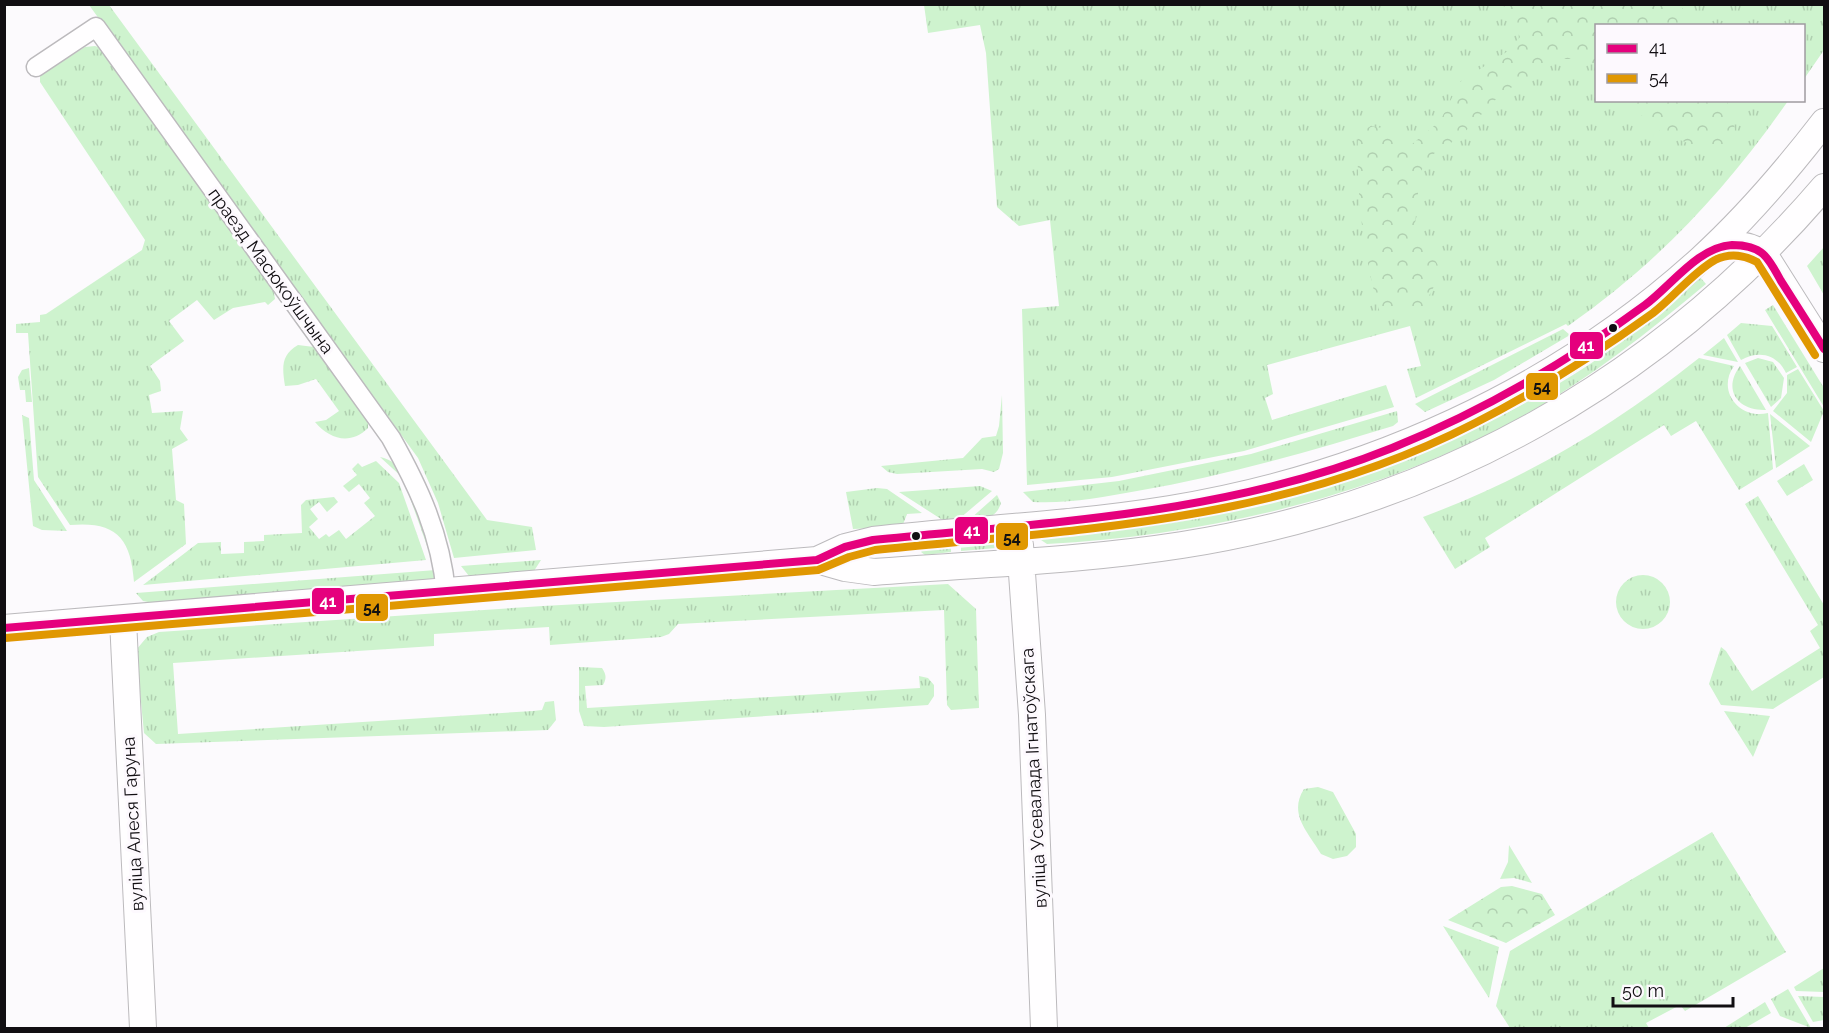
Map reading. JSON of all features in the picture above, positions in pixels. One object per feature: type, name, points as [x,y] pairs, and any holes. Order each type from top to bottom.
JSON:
[{"type":"main road","points":[[4,628],[446,593],[817,560],[844,547],[873,540],[1123,516],[1218,500],[1302,479],[1417,439],[1509,396],[1574,356],[1641,308],[1708,252],[1752,208],[1824,122]]},
{"type":"main road","points":[[817,560],[845,568],[874,572],[1021,561],[1180,545],[1239,534],[1324,513],[1431,476],[1516,437],[1584,398],[1650,351],[1731,284],[1757,253],[1824,188]]},
{"type":"main road","points":[[1752,208],[1748,222],[1757,253],[1824,349]]},
{"type":"main road","points":[[1708,252],[1723,245],[1757,253]]},
{"type":"main road","points":[[1731,284],[1757,280],[1784,289]]},
{"type":"main road","name":"вуліца Усевалада Ігнатоўскага","points":[[1018,527],[1033,739],[1044,1029]]},
{"type":"main road","name":"вуліца Алеся Гаруна","points":[[123,620],[143,1029]]},
{"type":"street","name":"праезд Масюкоўшчына","points":[[36,67],[96,27],[391,438],[414,479],[430,517],[443,562],[446,593]]},
{"type":"green space","points":[[89,5],[109,5],[487,520],[532,527],[536,550],[454,558],[438,503],[418,458]]},
{"type":"green space","points":[[924,5],[1824,5],[1824,50],[1805,78],[1805,24],[1595,24],[1595,102],[1787,102],[1740,165],[1688,223],[1632,276],[1568,326],[1566,324],[1416,398],[1407,369],[1421,366],[1410,326],[1267,365],[1273,394],[1265,398],[1272,420],[1386,385],[1394,407],[1244,451],[1112,477],[1027,485],[1022,309],[1059,306],[1050,220],[1019,226],[997,207],[986,53],[980,25],[928,33]]},
{"type":"green space","points":[[1502,5],[1680,5],[1694,24],[1595,24],[1595,64],[1578,59],[1560,59],[1502,93],[1458,139],[1437,150],[1420,172],[1415,225],[1442,272],[1420,312],[1380,313],[1369,269],[1362,224],[1358,178],[1358,133],[1371,126],[1392,130],[1405,150],[1440,121],[1460,82],[1511,49],[1520,37],[1506,8]]},
{"type":"green space","points":[[85,47],[101,48],[273,288],[275,299],[268,305],[265,302],[233,308],[214,320],[197,300],[169,321],[184,341],[150,366],[160,381],[161,391],[149,395],[152,413],[183,411],[180,429],[188,440],[172,449],[176,500],[184,504],[186,544],[134,582],[129,554],[118,535],[99,526],[70,525],[38,477],[28,333],[16,333],[16,324],[40,322],[40,315],[46,314],[142,250],[145,240],[40,82],[40,76],[45,72]]},
{"type":"green space","points":[[1626,102],[1727,102],[1735,130],[1732,142],[1721,156],[1662,133]]},
{"type":"green space","points":[[1824,247],[1824,295],[1807,266]]},
{"type":"green space","points":[[1700,277],[1706,284],[1637,340],[1565,391],[1514,421],[1460,448],[1404,471],[1287,508],[1228,521],[1168,532],[1107,539],[1047,544],[1041,540],[1046,537],[1118,529],[1189,517],[1260,502],[1329,484],[1397,461],[1463,434],[1527,402],[1590,364],[1660,311]]},
{"type":"green space","points":[[1773,305],[1824,388],[1824,407],[1765,310]]},
{"type":"green space","points":[[1741,323],[1772,326],[1797,367],[1786,373],[1773,358],[1761,355],[1741,360],[1727,335]]},
{"type":"green space","points":[[1563,329],[1570,335],[1494,380],[1425,412],[1415,404]]},
{"type":"green space","points":[[1724,338],[1738,362],[1703,355]]},
{"type":"green space","points":[[298,345],[314,347],[368,420],[368,428],[355,437],[341,438],[327,433],[315,422],[326,420],[339,411],[316,379],[298,385],[285,386],[284,362],[288,353]]},
{"type":"green space","points":[[1699,358],[1734,366],[1729,375],[1728,385],[1729,394],[1734,402],[1748,412],[1768,413],[1773,469],[1739,490],[1696,421],[1671,436],[1664,425],[1485,538],[1490,547],[1455,569],[1423,517],[1498,485],[1567,449],[1633,407]]},
{"type":"green space","points":[[1758,358],[1773,362],[1784,378],[1781,398],[1771,407],[1745,363]]},
{"type":"green space","points":[[1740,366],[1766,410],[1748,407],[1736,397],[1733,383]]},
{"type":"green space","points":[[29,368],[32,402],[26,402],[25,390],[20,390],[18,377],[22,370]]},
{"type":"green space","points":[[1798,369],[1824,411],[1811,442],[1773,411],[1787,393],[1787,375]]},
{"type":"green space","points":[[1002,395],[1003,453],[999,469],[994,472],[982,469],[897,474],[888,472],[881,466],[963,458],[982,438],[996,436]]},
{"type":"green space","points":[[1397,411],[1398,422],[1393,426],[1298,454],[1202,478],[1072,501],[1033,502],[1023,492],[1119,481],[1251,454]]},
{"type":"green space","points":[[1770,414],[1810,446],[1776,468]]},
{"type":"green space","points":[[22,415],[29,418],[34,480],[67,531],[42,530],[33,526]]},
{"type":"green space","points":[[380,457],[392,462],[403,471],[411,483],[424,513],[437,556],[436,561],[432,560],[403,478]]},
{"type":"green space","points":[[376,461],[399,483],[426,560],[143,585],[198,543],[221,542],[221,554],[244,553],[244,542],[264,541],[264,535],[302,533],[301,505],[306,500],[334,497],[338,502],[327,512],[319,502],[310,509],[318,519],[309,527],[319,539],[326,534],[329,537],[339,530],[346,539],[375,516],[364,503],[370,498],[359,484],[349,492],[343,486],[357,475],[352,469],[358,463],[362,467]]},
{"type":"green space","points":[[1804,464],[1813,480],[1787,496],[1777,481]]},
{"type":"green space","points":[[980,486],[992,491],[959,519],[941,519],[899,492]]},
{"type":"green space","points":[[887,489],[922,513],[907,514],[902,527],[853,529],[846,492]]},
{"type":"green space","points":[[997,495],[1001,503],[993,515],[970,519]]},
{"type":"green space","points":[[1758,496],[1824,605],[1824,677],[1773,709],[1721,705],[1709,684],[1721,647],[1752,691],[1820,648],[1810,631],[1818,625],[1745,504]]},
{"type":"green space","points":[[997,542],[1001,545],[996,548],[961,551],[961,544]]},
{"type":"green space","points":[[951,545],[951,552],[925,555],[921,552],[924,548]]},
{"type":"green space","points":[[541,560],[534,571],[527,574],[469,576],[461,566]]},
{"type":"green space","points":[[436,570],[434,578],[426,581],[153,603],[143,601],[136,593]]},
{"type":"green space","points":[[1643,575],[1653,577],[1662,583],[1668,592],[1670,602],[1668,612],[1662,621],[1653,627],[1643,629],[1633,627],[1624,621],[1618,612],[1616,602],[1618,592],[1624,583],[1633,577]]},
{"type":"green space","points":[[948,584],[976,609],[979,708],[951,710],[947,705],[944,610],[678,624],[669,634],[661,637],[550,645],[549,627],[434,634],[434,646],[173,663],[178,734],[533,711],[542,710],[545,702],[554,701],[556,720],[548,730],[156,744],[144,733],[136,650],[147,637],[159,632],[543,606]]},
{"type":"green space","points":[[579,667],[602,668],[605,674],[603,685],[585,686],[587,708],[920,688],[919,676],[928,678],[934,685],[934,696],[928,705],[604,727],[584,726],[579,711]]},
{"type":"green space","points":[[1724,711],[1770,716],[1753,757]]},
{"type":"green space","points":[[1318,787],[1333,792],[1356,834],[1356,847],[1347,856],[1333,859],[1321,854],[1302,823],[1298,807],[1304,789]]},
{"type":"green space","points":[[1712,832],[1786,952],[1685,1011],[1680,1005],[1646,1023],[1649,1028],[1510,1028],[1496,1006],[1510,951]]},
{"type":"green space","points":[[1509,845],[1532,883],[1514,878],[1500,879],[1508,862]]},
{"type":"green space","points":[[1512,886],[1542,894],[1555,915],[1506,943],[1448,920],[1501,887]]},
{"type":"green space","points":[[1443,926],[1499,947],[1489,998]]},
{"type":"green space","points":[[1824,968],[1824,992],[1796,991],[1794,987]]},
{"type":"green space","points":[[1788,989],[1811,1028],[1780,1016],[1771,999]]},
{"type":"green space","points":[[1798,996],[1824,997],[1824,1020],[1813,1022]]},
{"type":"green space","points":[[1765,1002],[1771,1013],[1745,1028],[1724,1028]]},
{"type":"transit line","name":"41","points":[[4,628],[817,560],[845,547],[873,540],[1071,521],[1201,502],[1266,488],[1329,470],[1392,448],[1491,402],[1585,347],[1645,305],[1696,260],[1720,247],[1732,245],[1752,248],[1766,257],[1824,349]]},
{"type":"transit line","name":"54","points":[[5,638],[818,570],[849,557],[875,550],[1106,527],[1181,516],[1256,501],[1330,482],[1403,456],[1475,423],[1544,385],[1610,343],[1653,313],[1707,265],[1726,256],[1742,256],[1757,262],[1815,355]]}]
